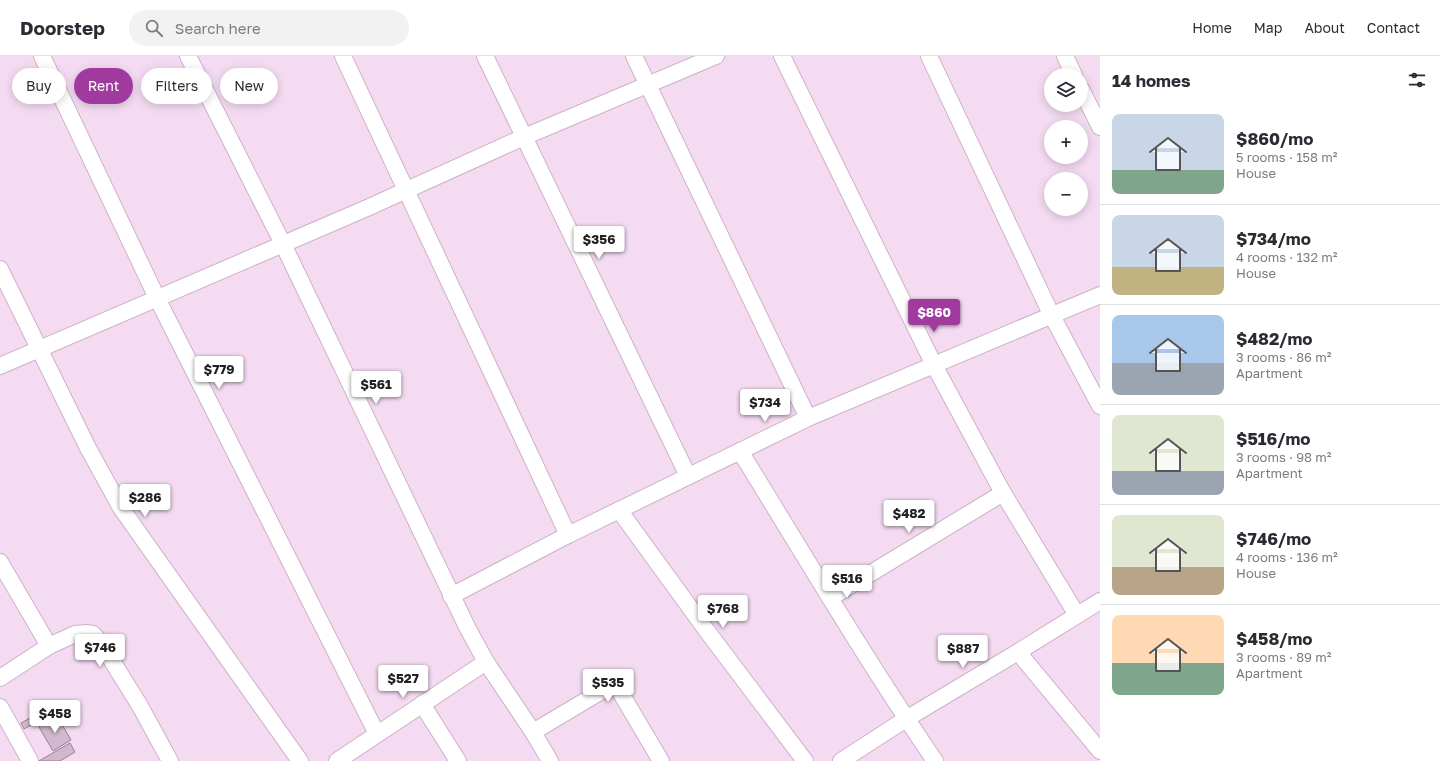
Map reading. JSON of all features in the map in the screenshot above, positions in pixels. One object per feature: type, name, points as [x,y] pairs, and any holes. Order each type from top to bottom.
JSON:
[{"type":"street","points":[[42,56],[157,298],[377,734]]},
{"type":"street","points":[[188,56],[283,244],[451,596],[486,662],[534,732],[550,761]]},
{"type":"street","points":[[343,56],[568,535]]},
{"type":"street","points":[[485,56],[688,476]]},
{"type":"street","points":[[634,56],[808,418]]},
{"type":"street","points":[[0,366],[406,191],[524,137],[716,56]]},
{"type":"street","points":[[782,56],[934,365],[1003,493],[1077,615]]},
{"type":"street","points":[[929,56],[1051,314],[1100,406]]},
{"type":"street","points":[[1065,56],[1071,68]]},
{"type":"street","points":[[1088,103],[1100,127]]},
{"type":"street","points":[[0,269],[102,475],[121,508],[300,761]]},
{"type":"street","points":[[451,596],[568,535],[808,418],[1051,314],[1100,295]]},
{"type":"street","points":[[740,451],[906,719],[935,761]]},
{"type":"street","points":[[830,598],[1003,493]]},
{"type":"street","points":[[619,510],[707,631],[805,761]]},
{"type":"street","points":[[0,562],[49,646]]},
{"type":"street","points":[[841,761],[906,719],[1100,601]]},
{"type":"street","points":[[0,678],[49,646],[75,634],[93,634],[102,643],[140,706],[170,761]]},
{"type":"street","points":[[1018,652],[1100,751]]},
{"type":"street","points":[[337,761],[486,662]]},
{"type":"street","points":[[534,732],[610,686],[616,685],[661,761]]},
{"type":"street","points":[[422,704],[458,761]]},
{"type":"street","points":[[0,707],[30,761]]},
{"type":"building","points":[[57,716],[71,740],[53,751],[39,727]]},
{"type":"building","points":[[32,717],[35,723],[24,729],[21,723]]},
{"type":"building","points":[[70,743],[75,752],[60,761],[39,761]]}]
